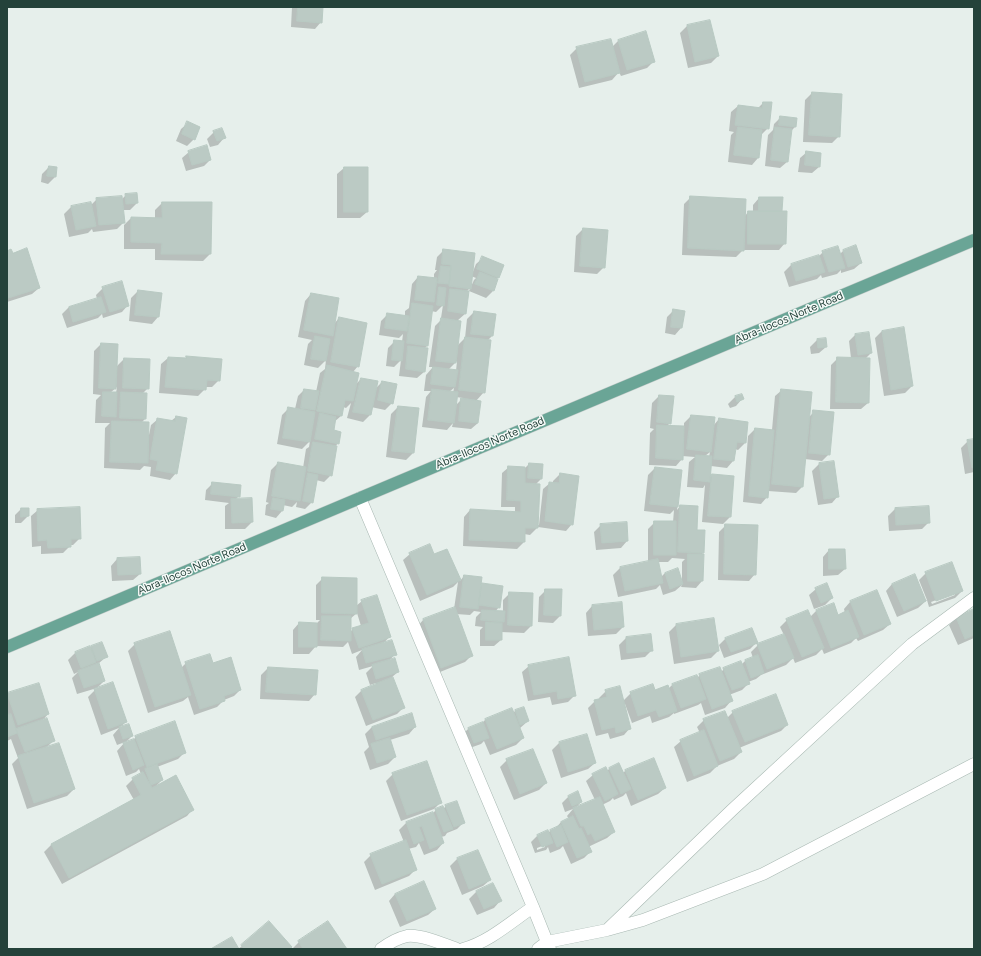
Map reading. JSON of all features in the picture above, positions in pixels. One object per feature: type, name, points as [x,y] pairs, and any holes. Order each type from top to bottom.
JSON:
[{"type":"main road","name":"Abra-Ilocos Norte Road","points":[[7,647],[974,240]]},
{"type":"street","points":[[360,498],[533,907],[545,947],[643,920],[764,874],[974,764]]},
{"type":"street","points":[[607,930],[732,810],[912,644],[974,598]]},
{"type":"street","points":[[463,949],[474,946],[488,938],[533,907]]},
{"type":"street","points":[[381,949],[391,942],[408,936],[423,937],[457,949]]},
{"type":"building","points":[[298,7],[323,7],[322,23],[297,21]]},
{"type":"building","points":[[710,20],[719,56],[695,62],[687,25]]},
{"type":"building","points":[[646,31],[655,62],[627,70],[618,40]]},
{"type":"building","points":[[611,39],[620,73],[585,82],[576,47]]},
{"type":"building","points":[[812,92],[842,94],[840,137],[809,135]]},
{"type":"building","points":[[763,102],[772,102],[769,129],[735,125],[738,105],[762,108]]},
{"type":"building","points":[[780,116],[797,118],[796,127],[779,125]]},
{"type":"building","points":[[187,121],[200,127],[195,140],[182,134]]},
{"type":"building","points":[[738,127],[762,130],[759,158],[734,155]]},
{"type":"building","points":[[775,127],[792,129],[788,162],[771,160]]},
{"type":"building","points":[[222,128],[226,138],[217,141],[213,131]]},
{"type":"building","points":[[207,145],[211,160],[192,165],[188,151]]},
{"type":"building","points":[[806,151],[821,153],[820,167],[805,165]]},
{"type":"building","points":[[49,166],[57,167],[56,177],[47,176]]},
{"type":"building","points":[[344,167],[368,167],[368,212],[344,212]]},
{"type":"building","points":[[137,193],[138,203],[126,204],[125,194]]},
{"type":"building","points":[[122,196],[125,223],[99,225],[96,198]]},
{"type":"building","points":[[690,196],[746,199],[744,251],[688,248]]},
{"type":"building","points":[[759,197],[783,197],[782,211],[759,211]]},
{"type":"building","points":[[91,202],[96,226],[76,230],[71,206]]},
{"type":"building","points":[[162,202],[212,202],[211,254],[161,254],[162,243],[131,242],[131,217],[162,218]]},
{"type":"building","points":[[748,211],[787,211],[786,244],[748,244]]},
{"type":"building","points":[[583,228],[608,230],[605,268],[580,266]]},
{"type":"building","points":[[856,245],[862,263],[848,267],[843,250]]},
{"type":"building","points":[[838,246],[845,268],[829,272],[822,251]]},
{"type":"building","points":[[27,248],[40,288],[8,298],[7,251],[11,249],[13,253]]},
{"type":"building","points":[[443,249],[475,253],[471,289],[449,286],[451,265],[442,264]]},
{"type":"building","points":[[819,255],[825,272],[796,281],[791,264]]},
{"type":"building","points":[[482,256],[504,265],[499,278],[477,269]]},
{"type":"building","points":[[441,266],[451,267],[449,284],[438,283]]},
{"type":"building","points":[[480,272],[498,279],[494,291],[475,284]]},
{"type":"building","points":[[418,276],[437,278],[434,302],[415,300]]},
{"type":"building","points":[[122,281],[129,306],[110,312],[102,287]]},
{"type":"building","points":[[439,287],[446,288],[444,306],[437,305]]},
{"type":"building","points":[[450,289],[469,291],[466,314],[448,311]]},
{"type":"building","points":[[138,290],[162,293],[159,317],[135,315]]},
{"type":"building","points":[[311,293],[339,298],[333,336],[304,330]]},
{"type":"building","points":[[101,297],[106,312],[73,322],[69,307]]},
{"type":"building","points":[[412,303],[433,306],[428,346],[407,343]]},
{"type":"building","points":[[673,309],[685,311],[682,328],[671,327]]},
{"type":"building","points":[[474,311],[496,314],[493,336],[471,334]]},
{"type":"building","points":[[387,313],[409,316],[407,331],[385,328]]},
{"type":"building","points":[[339,317],[367,323],[359,367],[331,362]]},
{"type":"building","points":[[441,318],[461,321],[456,363],[436,361]]},
{"type":"building","points":[[904,327],[913,386],[891,390],[882,331]]},
{"type":"building","points":[[869,332],[872,353],[858,355],[855,334]]},
{"type":"building","points":[[315,336],[330,339],[326,361],[311,359]]},
{"type":"building","points":[[465,337],[491,340],[485,393],[459,390]]},
{"type":"building","points":[[826,338],[827,347],[818,348],[817,339]]},
{"type":"building","points":[[394,340],[404,341],[402,361],[392,360]]},
{"type":"building","points":[[101,343],[118,344],[116,389],[99,388]]},
{"type":"building","points":[[408,346],[428,348],[425,372],[406,369]]},
{"type":"building","points":[[186,356],[222,359],[220,381],[207,380],[206,390],[165,387],[168,357],[186,358]]},
{"type":"building","points":[[837,357],[870,358],[869,403],[836,402]]},
{"type":"building","points":[[124,358],[150,359],[149,389],[123,388]]},
{"type":"building","points":[[327,365],[359,373],[353,401],[345,400],[342,416],[317,411]]},
{"type":"building","points":[[433,367],[458,370],[455,387],[431,384]]},
{"type":"building","points":[[361,378],[378,381],[371,415],[353,412]]},
{"type":"building","points":[[382,381],[397,384],[393,404],[378,400]]},
{"type":"building","points":[[304,389],[319,391],[315,410],[301,408]]},
{"type":"building","points":[[432,389],[458,392],[454,423],[428,420]]},
{"type":"building","points":[[781,389],[812,392],[803,487],[772,484]]},
{"type":"building","points":[[103,392],[117,392],[116,417],[102,416]]},
{"type":"building","points":[[121,392],[147,393],[146,419],[120,418]]},
{"type":"building","points":[[742,394],[744,399],[737,402],[735,396]]},
{"type":"building","points":[[659,395],[674,396],[671,424],[657,422]]},
{"type":"building","points":[[461,398],[481,401],[478,423],[459,421]]},
{"type":"building","points":[[398,406],[419,408],[414,453],[392,451]]},
{"type":"building","points":[[288,407],[315,412],[310,442],[283,438]]},
{"type":"building","points":[[813,410],[834,412],[830,455],[809,453]]},
{"type":"building","points":[[320,413],[336,417],[334,430],[341,432],[339,444],[315,439]]},
{"type":"building","points":[[691,415],[715,417],[711,452],[687,449]]},
{"type":"building","points":[[176,416],[187,418],[177,474],[156,470],[158,461],[150,459],[157,418],[175,421]]},
{"type":"building","points":[[719,418],[748,422],[746,443],[737,442],[734,461],[714,459]]},
{"type":"building","points":[[112,421],[149,422],[148,463],[110,462]]},
{"type":"building","points":[[657,425],[684,426],[683,460],[656,458]]},
{"type":"building","points":[[755,428],[774,430],[768,498],[749,496]]},
{"type":"building","points":[[974,439],[974,467],[972,468],[967,440]]},
{"type":"building","points":[[313,442],[337,446],[332,476],[308,471]]},
{"type":"building","points":[[696,455],[712,456],[710,482],[694,480]]},
{"type":"building","points":[[834,461],[839,497],[824,499],[819,463]]},
{"type":"building","points":[[278,462],[306,467],[300,501],[272,496]]},
{"type":"building","points":[[529,463],[543,464],[542,479],[528,478]]},
{"type":"building","points":[[508,466],[525,467],[525,483],[540,484],[538,528],[525,528],[525,542],[469,540],[470,509],[521,512],[521,501],[507,500]]},
{"type":"building","points":[[655,467],[682,470],[678,507],[650,504]]},
{"type":"building","points":[[308,473],[318,475],[313,503],[303,501]]},
{"type":"building","points":[[560,473],[579,476],[573,525],[545,521],[549,482],[559,483]]},
{"type":"building","points":[[712,474],[734,476],[731,517],[708,516]]},
{"type":"building","points":[[212,482],[241,485],[240,497],[211,494]]},
{"type":"building","points":[[252,498],[253,522],[232,523],[231,499]]},
{"type":"building","points":[[273,498],[285,500],[283,511],[271,509]]},
{"type":"building","points":[[680,505],[698,506],[697,530],[705,530],[704,553],[678,552]]},
{"type":"building","points":[[929,506],[930,523],[896,525],[895,508]]},
{"type":"building","points":[[80,507],[81,539],[71,539],[71,547],[48,548],[47,540],[38,541],[37,509]]},
{"type":"building","points":[[21,508],[29,508],[29,516],[21,517]]},
{"type":"building","points":[[654,521],[676,521],[676,555],[654,555]]},
{"type":"building","points":[[627,522],[628,541],[602,543],[600,524]]},
{"type":"building","points":[[725,524],[758,525],[756,575],[724,574]]},
{"type":"building","points":[[430,544],[434,554],[447,549],[461,580],[427,595],[409,553]]},
{"type":"building","points":[[829,549],[845,549],[846,569],[829,569]]},
{"type":"building","points":[[688,554],[704,554],[703,581],[688,581]]},
{"type":"building","points":[[140,557],[141,574],[118,575],[117,558]]},
{"type":"building","points":[[658,559],[663,583],[625,591],[620,567]]},
{"type":"building","points":[[952,562],[963,591],[936,601],[925,572]]},
{"type":"building","points":[[678,568],[683,584],[670,589],[665,573]]},
{"type":"building","points":[[915,574],[926,601],[904,611],[892,584]]},
{"type":"building","points":[[464,575],[482,577],[478,609],[460,607]]},
{"type":"building","points":[[322,577],[357,578],[357,614],[322,613]]},
{"type":"building","points":[[482,583],[503,586],[500,608],[479,605]]},
{"type":"building","points":[[827,583],[833,598],[821,603],[815,588]]},
{"type":"building","points":[[545,589],[562,589],[561,616],[544,615]]},
{"type":"building","points":[[877,590],[891,624],[864,635],[850,601]]},
{"type":"building","points":[[509,592],[533,593],[532,626],[508,625]]},
{"type":"building","points":[[377,595],[391,637],[359,648],[352,628],[369,623],[361,600]]},
{"type":"building","points":[[622,602],[624,627],[594,630],[592,605]]},
{"type":"building","points":[[834,603],[838,615],[848,610],[859,637],[831,648],[816,610]]},
{"type":"building","points":[[455,607],[473,656],[441,668],[423,619]]},
{"type":"building","points":[[974,609],[974,635],[965,639],[956,617]]},
{"type":"building","points":[[482,610],[505,611],[504,622],[481,620]]},
{"type":"building","points":[[808,610],[824,648],[802,657],[786,619]]},
{"type":"building","points":[[322,616],[351,616],[351,641],[321,640]]},
{"type":"building","points":[[714,618],[719,651],[681,657],[676,624]]},
{"type":"building","points":[[299,622],[317,623],[317,647],[299,647]]},
{"type":"building","points":[[486,622],[502,623],[502,640],[486,640]]},
{"type":"building","points":[[752,628],[758,643],[731,652],[725,638]]},
{"type":"building","points":[[170,631],[191,695],[155,707],[134,643]]},
{"type":"building","points":[[651,634],[653,651],[627,653],[626,637]]},
{"type":"building","points":[[784,634],[794,658],[767,669],[757,644]]},
{"type":"building","points":[[392,640],[397,655],[366,663],[362,649]]},
{"type":"building","points":[[102,642],[108,657],[97,661],[91,646]]},
{"type":"building","points":[[90,646],[96,662],[81,668],[75,652]]},
{"type":"building","points":[[210,654],[213,663],[231,657],[241,690],[224,696],[225,701],[200,709],[185,662]]},
{"type":"building","points":[[758,655],[764,673],[751,678],[745,660]]},
{"type":"building","points":[[569,657],[576,696],[558,699],[557,691],[534,695],[528,665]]},
{"type":"building","points":[[395,658],[399,672],[376,679],[372,665]]},
{"type":"building","points":[[741,661],[750,684],[732,690],[723,668]]},
{"type":"building","points":[[99,663],[105,681],[84,688],[78,671]]},
{"type":"building","points":[[268,667],[318,670],[316,695],[266,692]]},
{"type":"building","points":[[720,667],[733,701],[712,709],[699,674]]},
{"type":"building","points":[[697,675],[706,699],[681,708],[672,684]]},
{"type":"building","points":[[393,677],[405,708],[373,720],[361,690]]},
{"type":"building","points":[[113,682],[127,722],[108,729],[94,689]]},
{"type":"building","points":[[39,683],[49,714],[18,725],[7,693]]},
{"type":"building","points":[[653,684],[655,690],[668,685],[677,711],[659,717],[656,710],[638,716],[630,692]]},
{"type":"building","points":[[620,686],[631,729],[616,733],[615,727],[602,730],[594,700],[607,697],[605,690]]},
{"type":"building","points":[[776,694],[788,725],[745,742],[732,711]]},
{"type":"building","points":[[524,707],[529,721],[520,725],[515,710]]},
{"type":"building","points":[[512,708],[524,738],[497,749],[485,719]]},
{"type":"building","points":[[725,711],[742,752],[720,761],[703,719]]},
{"type":"building","points":[[412,713],[416,727],[376,740],[372,727]]},
{"type":"building","points":[[11,714],[17,733],[7,737],[7,715]]},
{"type":"building","points":[[47,718],[55,741],[25,752],[16,729]]},
{"type":"building","points":[[175,721],[186,753],[147,767],[135,736]]},
{"type":"building","points":[[483,722],[489,738],[474,743],[468,728]]},
{"type":"building","points":[[129,724],[133,736],[123,739],[119,727]]},
{"type":"building","points":[[704,730],[718,766],[694,776],[680,740]]},
{"type":"building","points":[[587,734],[596,763],[568,772],[559,742]]},
{"type":"building","points":[[390,738],[396,757],[377,763],[371,744]]},
{"type":"building","points":[[134,739],[144,765],[133,770],[123,743]]},
{"type":"building","points":[[59,743],[75,789],[34,803],[18,756]]},
{"type":"building","points":[[533,749],[547,783],[520,794],[506,759]]},
{"type":"building","points":[[654,758],[666,788],[638,800],[625,770]]},
{"type":"building","points":[[427,761],[442,803],[407,815],[392,773]]},
{"type":"building","points":[[619,763],[631,789],[621,794],[609,768]]},
{"type":"building","points":[[157,764],[163,780],[151,785],[145,769]]},
{"type":"building","points":[[606,767],[618,794],[605,801],[592,774]]},
{"type":"building","points":[[143,772],[152,788],[176,775],[194,810],[69,878],[51,844],[141,795],[132,778]]},
{"type":"building","points":[[578,791],[582,802],[572,806],[568,796]]},
{"type":"building","points":[[600,797],[615,832],[595,841],[591,833],[588,835],[584,826],[581,826],[573,808]]},
{"type":"building","points":[[457,801],[465,823],[454,827],[445,805]]},
{"type":"building","points":[[443,806],[453,829],[444,832],[435,809]]},
{"type":"building","points":[[433,812],[444,843],[430,849],[422,826],[419,827],[424,840],[414,844],[406,822]]},
{"type":"building","points":[[573,816],[579,829],[581,828],[592,852],[577,858],[561,822]]},
{"type":"building","points":[[561,825],[568,842],[557,847],[550,830]]},
{"type":"building","points":[[548,830],[553,843],[542,847],[537,835]]},
{"type":"building","points":[[406,840],[417,870],[382,884],[370,854]]},
{"type":"building","points":[[478,850],[491,880],[469,889],[457,858]]},
{"type":"building","points":[[424,881],[436,909],[407,921],[395,894]]},
{"type":"building","points":[[493,883],[502,901],[484,909],[476,891]]},
{"type":"building","points":[[269,921],[292,947],[289,949],[244,949],[241,945]]},
{"type":"building","points":[[328,921],[347,949],[303,949],[298,941]]},
{"type":"building","points":[[232,937],[239,949],[211,949]]}]
